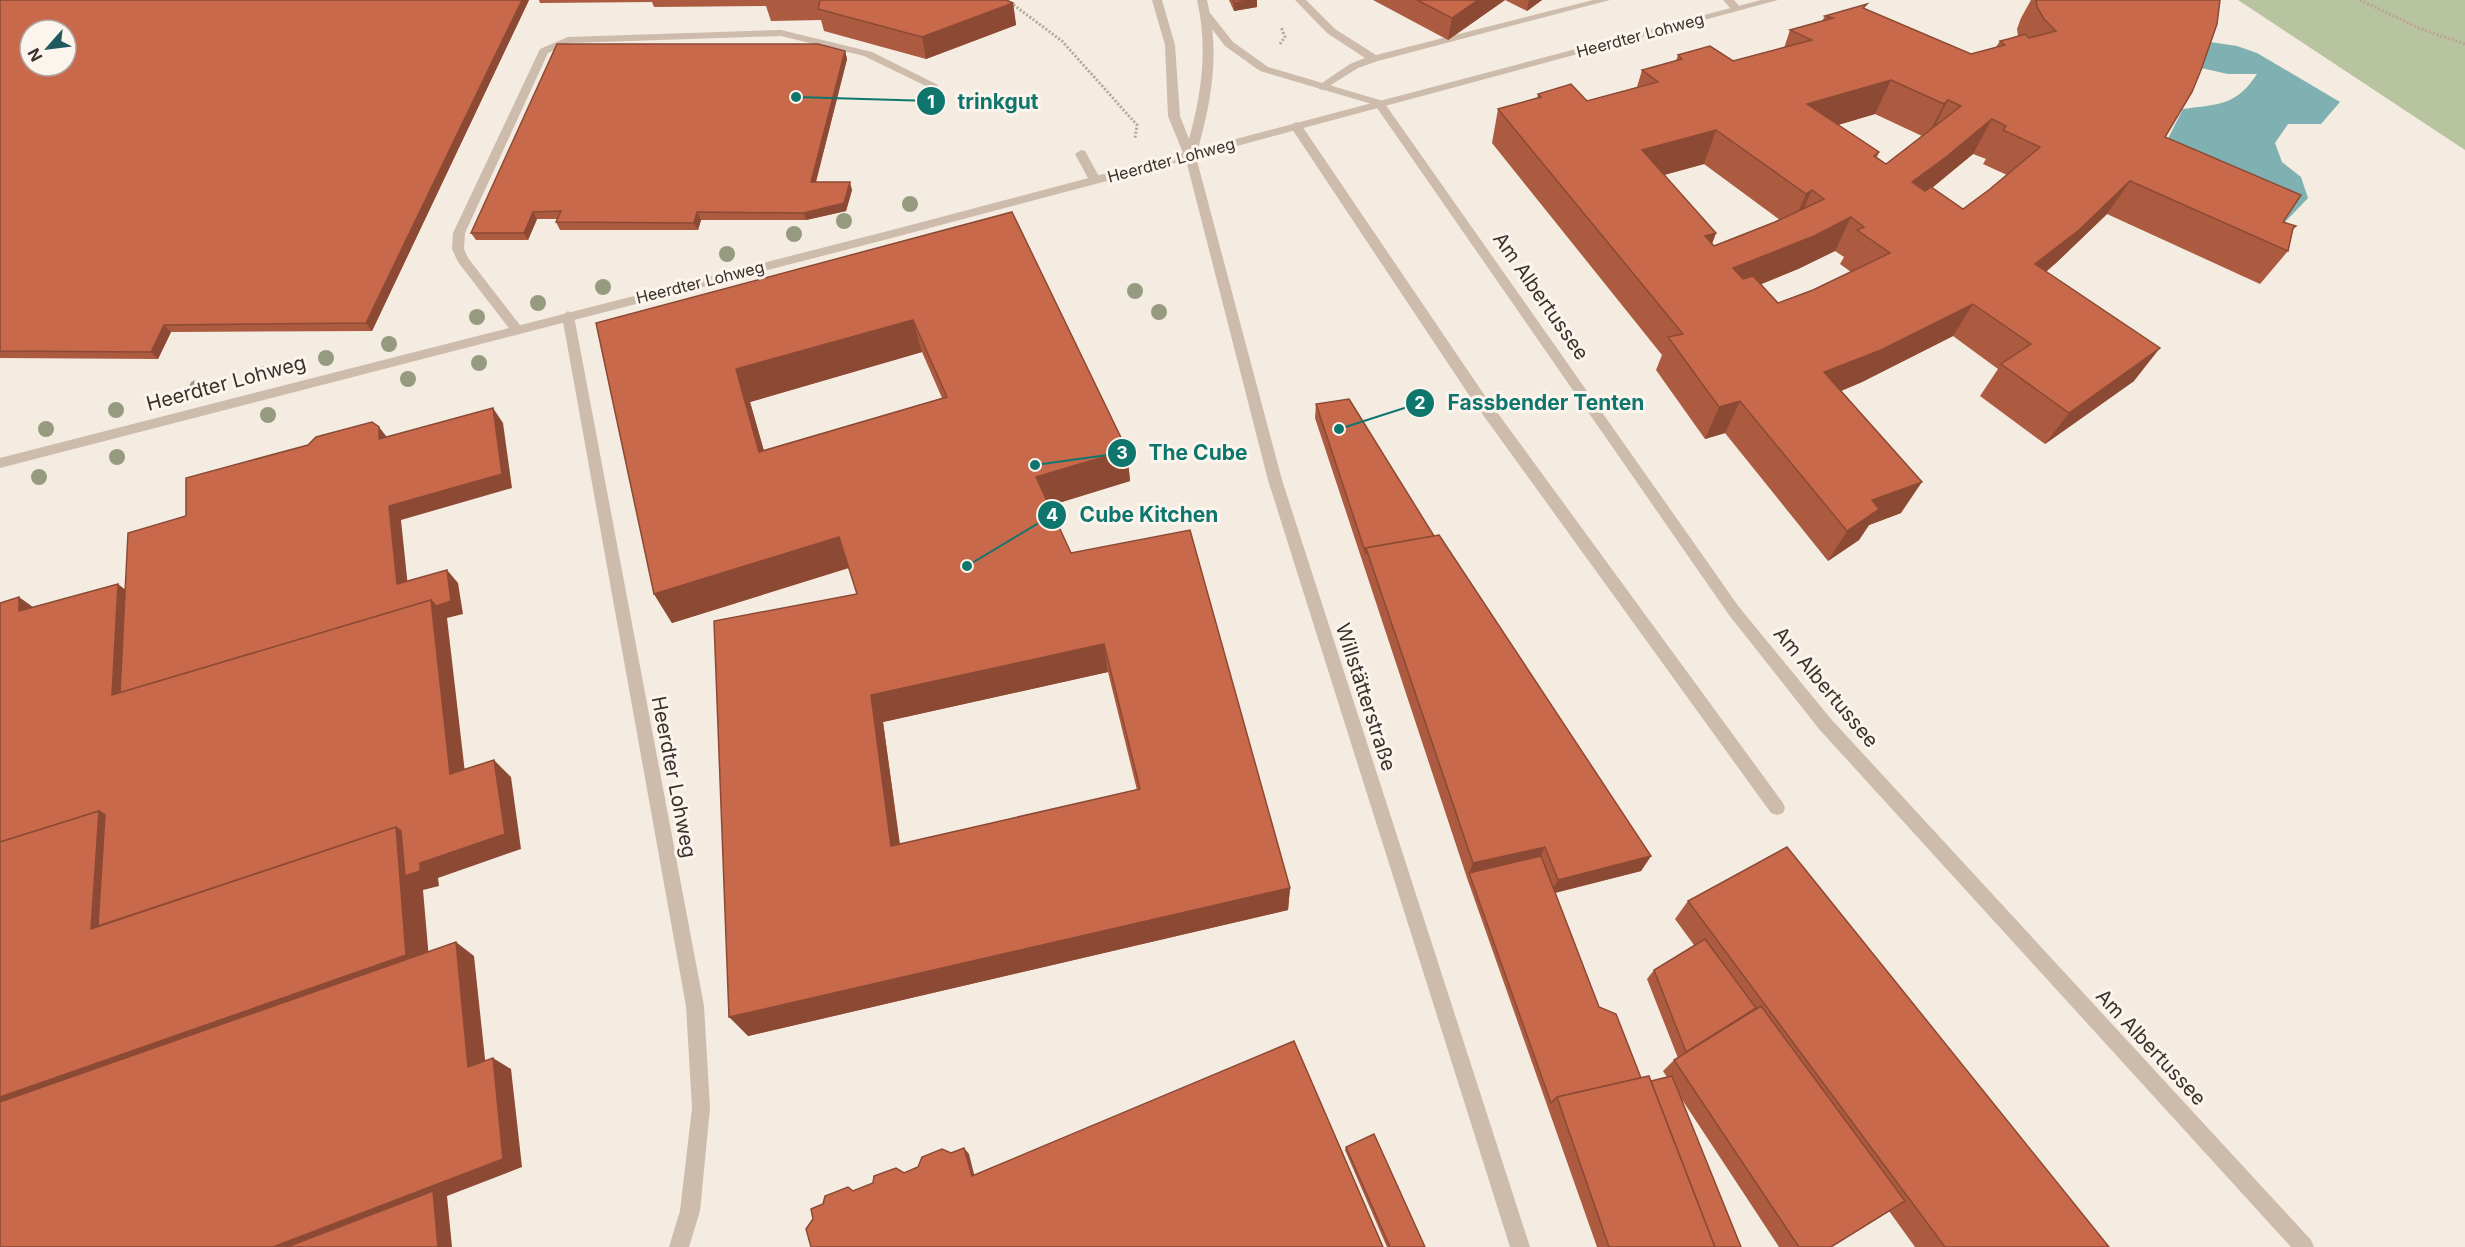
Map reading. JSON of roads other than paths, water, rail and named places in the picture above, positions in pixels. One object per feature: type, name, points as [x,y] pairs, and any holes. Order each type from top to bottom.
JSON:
[{"type":"street","name":"Willstätterstraße","points":[[1157,0],[1170,45],[1174,116],[1191,155],[1275,480],[1520,1247]]},
{"type":"street","name":"Willstätterstraße","points":[[1191,155],[1204,106],[1208,71],[1207,16],[1202,0]]},
{"type":"street","points":[[1300,0],[1331,31],[1374,59]]},
{"type":"street","points":[[1323,87],[1354,66],[1374,59],[1605,0]]},
{"type":"street","points":[[1728,0],[1737,9]]},
{"type":"street","name":"Heerdter Lohweg","points":[[0,463],[1191,155],[1378,103],[1773,0]]},
{"type":"street","name":"Willstätterstraße","points":[[1207,16],[1229,44],[1264,69],[1378,103]]},
{"type":"street","points":[[517,329],[462,259],[458,249],[459,233],[544,51],[568,40],[781,33],[868,54],[932,85]]},
{"type":"street","name":"Am Albertussee","points":[[1378,103],[1727,601],[1825,724],[2304,1247]]},
{"type":"street","points":[[1296,126],[1478,397],[1777,808]]},
{"type":"street","points":[[1081,154],[1095,180]]},
{"type":"street","name":"Heerdter Lohweg","points":[[567,316],[695,1006],[701,1108],[690,1211],[680,1247]]},
{"type":"water","points":[[2203,41],[2237,46],[2257,53],[2340,102],[2321,124],[2288,124],[2275,143],[2282,162],[2301,177],[2308,198],[2283,224],[2153,168],[2183,109],[2226,102],[2242,92],[2257,74],[2228,74],[2201,68]]},
{"type":"place","name":"trinkgut","points":[[796,97]]},
{"type":"place","name":"Fassbender Tenten","points":[[1339,429]]},
{"type":"place","name":"The Cube","points":[[1035,465]]},
{"type":"place","name":"Cube Kitchen","points":[[967,566]]}]
